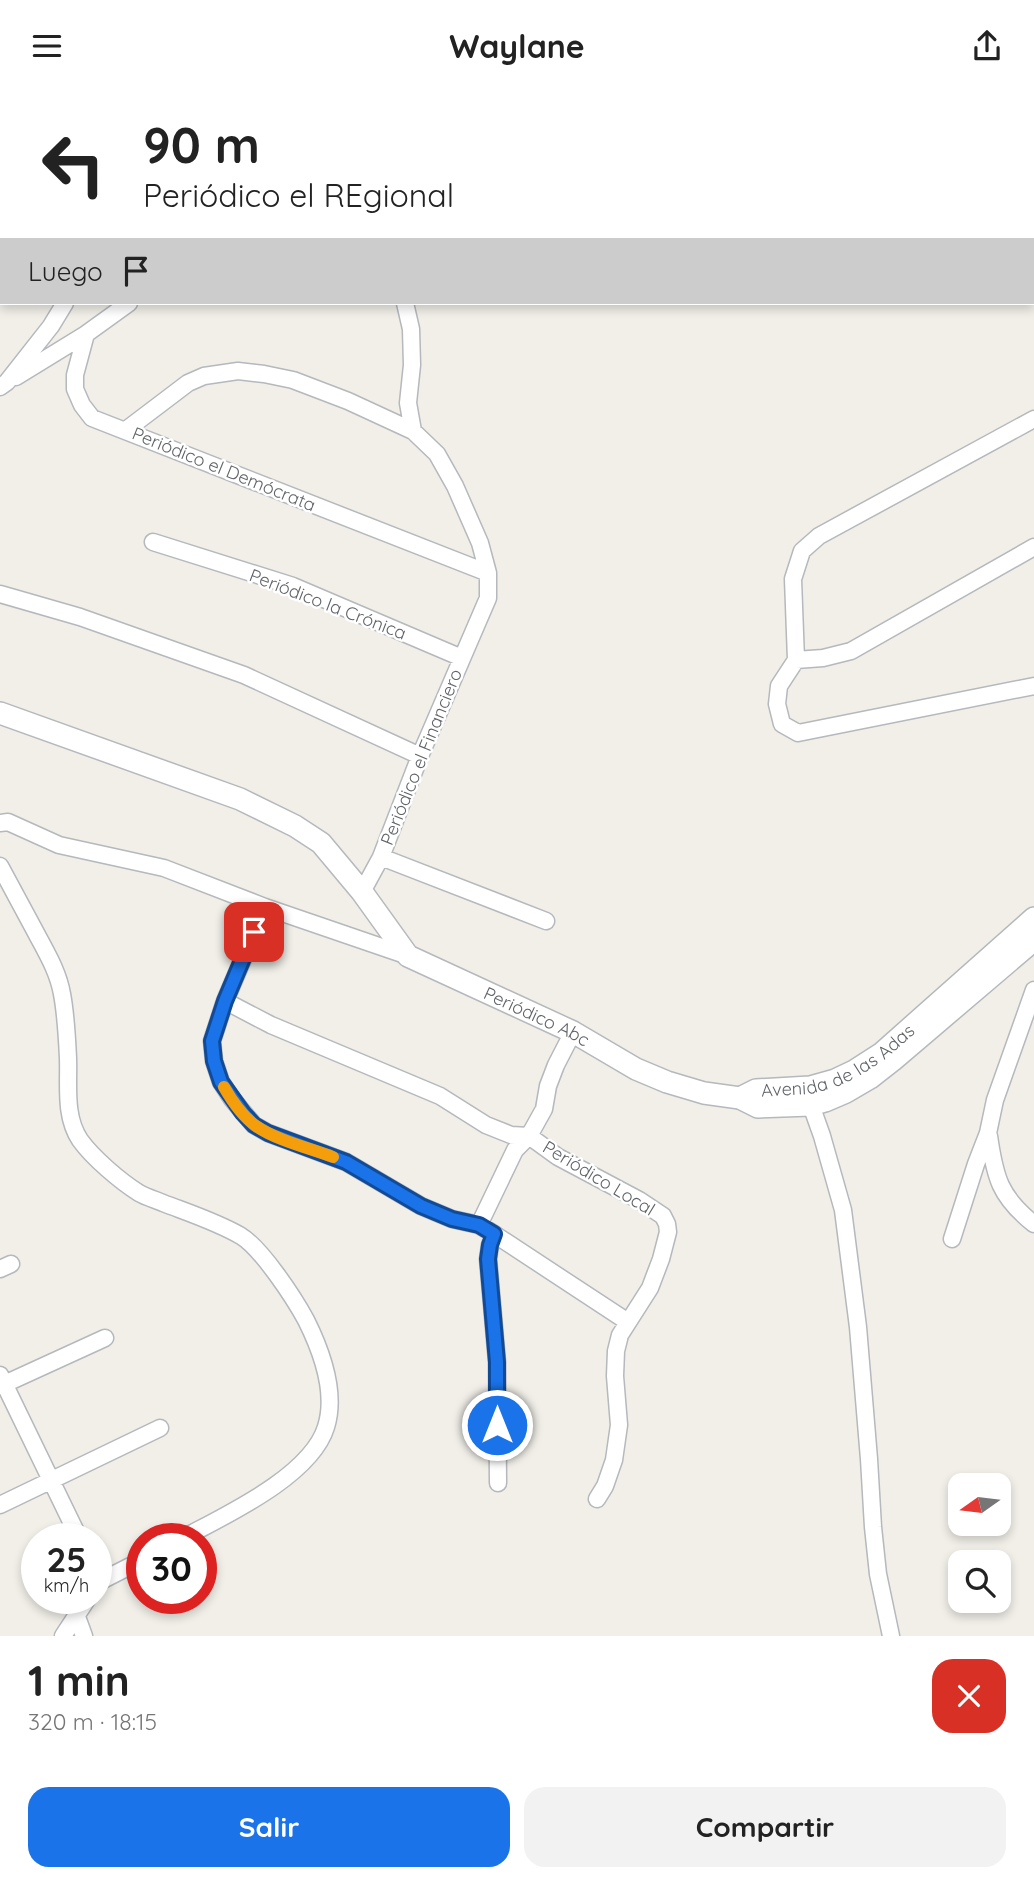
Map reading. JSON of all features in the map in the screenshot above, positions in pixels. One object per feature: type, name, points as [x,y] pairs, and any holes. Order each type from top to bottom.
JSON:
[{"type":"street","points":[[4,385],[51,326],[64,305]]},
{"type":"street","points":[[4,385],[86,334],[126,305]]},
{"type":"street","points":[[405,305],[411,329],[412,365],[408,403],[413,431]]},
{"type":"street","name":"Periódico el Demócrata","points":[[86,334],[75,375],[75,389],[92,418],[488,573]]},
{"type":"street","points":[[126,430],[188,383],[204,376],[238,371],[293,380],[348,401],[413,431],[437,454],[455,486],[480,543],[488,573]]},
{"type":"street","points":[[1034,419],[819,536],[802,551],[793,579],[796,660],[779,686],[776,704],[782,724],[797,733],[1034,686]]},
{"type":"street","name":"Periódico la Crónica","points":[[153,542],[293,586],[462,658]]},
{"type":"street","points":[[796,660],[823,658],[851,651],[1034,547]]},
{"type":"street","name":"Periódico el Financiero","points":[[381,857],[420,756],[488,598],[488,573]]},
{"type":"street","points":[[0,594],[80,617],[244,675],[420,756]]},
{"type":"street","name":"Periódico Abc","points":[[0,713],[227,794],[295,826],[321,843],[362,892],[408,956],[573,1031],[636,1069],[704,1093],[740,1098]]},
{"type":"street","points":[[0,823],[8,822],[59,845],[164,869],[408,956]]},
{"type":"street","points":[[362,892],[381,857],[546,921]]},
{"type":"street","points":[[0,866],[55,969],[62,993],[68,1055],[69,1115],[78,1137],[93,1157],[139,1193],[227,1228],[245,1238],[296,1301],[318,1344],[327,1376],[330,1406],[327,1426],[320,1441],[308,1457],[268,1489],[211,1523]]},
{"type":"street","points":[[265,907],[225,1001],[212,1041],[214,1061],[221,1082],[254,1125],[268,1133],[346,1162],[421,1206],[452,1219],[479,1225],[628,1322]]},
{"type":"street","name":"Avenida de las Adas","points":[[740,1098],[756,1090],[810,1087],[854,1071],[882,1053],[1034,918]]},
{"type":"street","name":"Avenida de las Adas","points":[[740,1098],[758,1107],[811,1105],[846,1092],[870,1079],[894,1060],[1034,940]]},
{"type":"street","points":[[952,1239],[988,1133],[995,1100],[1034,991]]},
{"type":"street","name":"Periódico Local","points":[[225,1001],[271,1024],[440,1096],[486,1125],[511,1135],[528,1136],[558,1157],[663,1216],[668,1232],[665,1244],[650,1287],[620,1335],[616,1351],[619,1425],[614,1460],[597,1499]]},
{"type":"street","points":[[479,1225],[515,1150],[528,1136],[544,1109],[548,1086],[573,1031]]},
{"type":"street","points":[[811,1105],[843,1210],[858,1328],[878,1574],[891,1636]]},
{"type":"street","points":[[988,1133],[992,1161],[1000,1184],[1013,1206],[1034,1224]]},
{"type":"street","points":[[494,1234],[488,1259],[497,1362],[498,1483]]},
{"type":"street","points":[[72,1523],[1,1382],[105,1338]]},
{"type":"street","points":[[0,1506],[160,1428]]},
{"type":"street","points":[[63,1636],[76,1614]]},
{"type":"street","points":[[76,1614],[84,1636]]},
{"type":"slow traffic","points":[[224,1087],[254,1125],[268,1133],[333,1157]]},
{"type":"route","points":[[254,932],[225,1001],[212,1041],[214,1061],[221,1082],[254,1125],[268,1133],[346,1162],[421,1206],[452,1219],[479,1225],[494,1234],[488,1259],[497,1362],[497,1425]]}]
